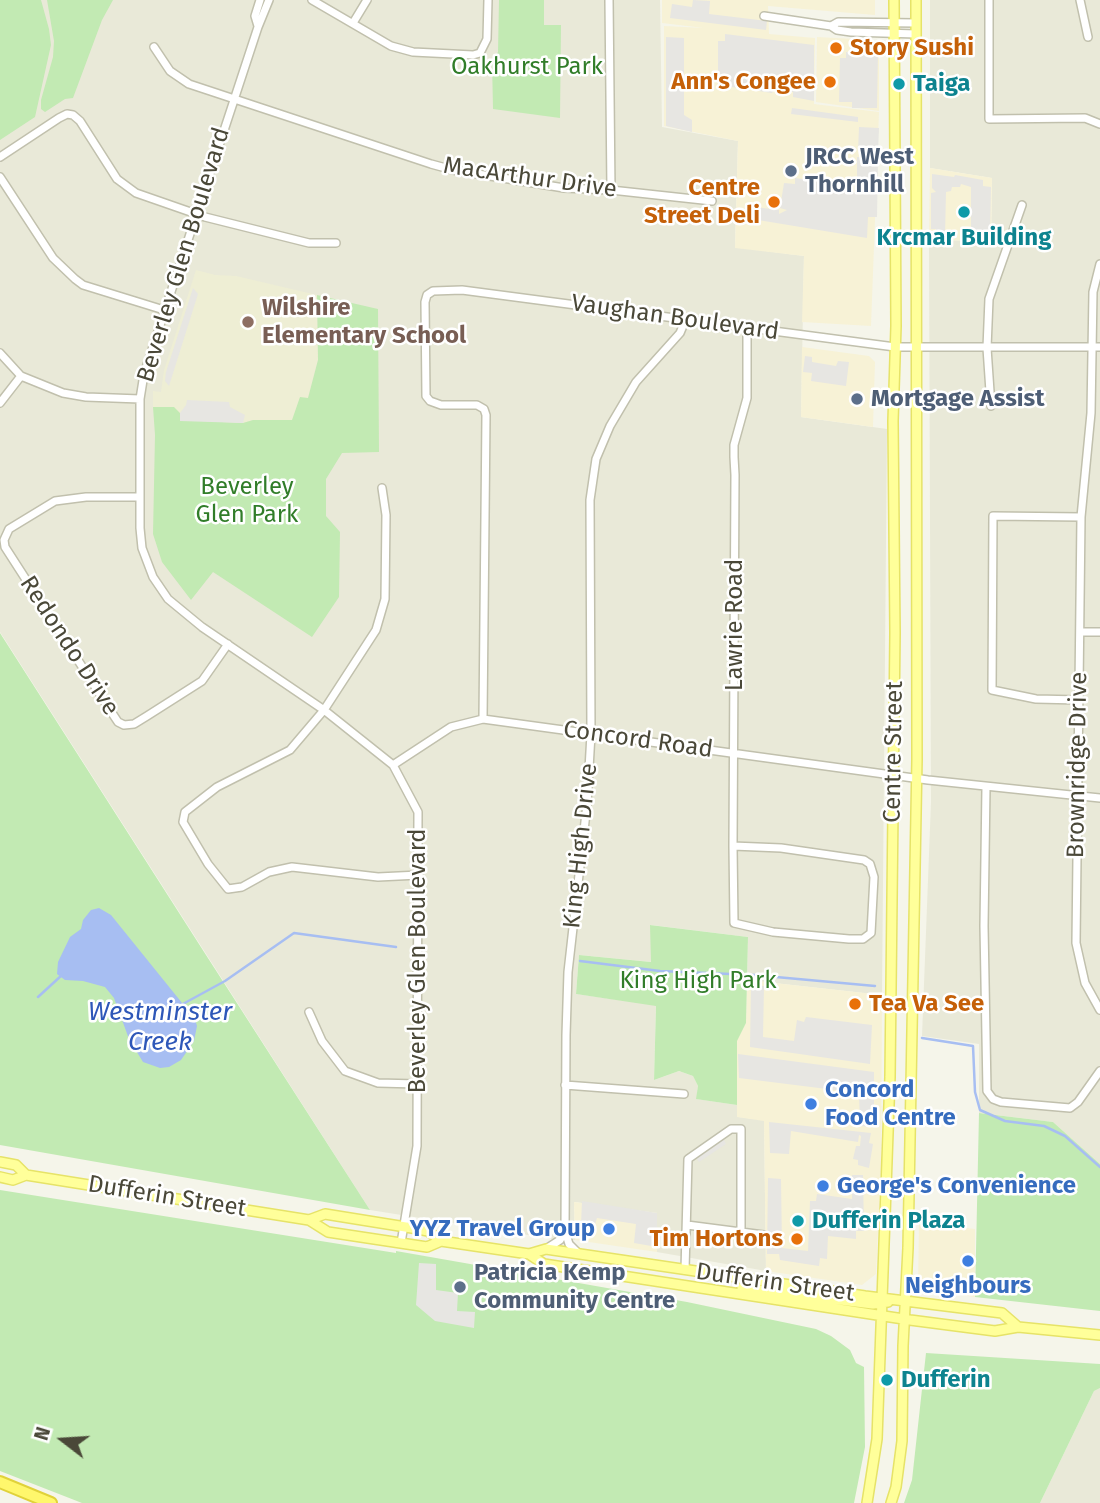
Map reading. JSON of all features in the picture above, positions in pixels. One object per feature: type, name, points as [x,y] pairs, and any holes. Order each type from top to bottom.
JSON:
[{"type":"highway","points":[[0,1482],[51,1503]]},
{"type":"main road","name":"Centre Street","points":[[867,1503],[877,1439],[888,1134],[894,774],[894,0]]},
{"type":"main road","name":"Centre Street","points":[[891,1503],[902,1441],[916,778],[916,0]]},
{"type":"main road","name":"Dufferin Street","points":[[0,1162],[16,1166],[26,1175]]},
{"type":"main road","name":"Dufferin Street","points":[[0,1177],[13,1180],[26,1175],[309,1220],[328,1232],[427,1247],[441,1241]]},
{"type":"main road","name":"Dufferin Street","points":[[309,1220],[325,1214],[428,1231],[441,1241],[529,1254],[546,1249],[882,1301],[905,1301],[1002,1313],[1018,1327]]},
{"type":"main road","name":"Dufferin Street","points":[[529,1254],[544,1264],[882,1316],[995,1331],[1018,1327],[1100,1335]]},
{"type":"main road","points":[[893,1300],[904,1287],[906,1277]]},
{"type":"main road","points":[[696,1287],[738,1288],[882,1301]]},
{"type":"street","name":"Beverley Glen Boulevard","points":[[258,27],[255,16],[260,0]]},
{"type":"street","name":"Beverley Glen Boulevard","points":[[269,0],[233,99],[144,374],[138,497],[142,548],[153,577],[168,599],[324,710],[393,765],[418,812],[417,1146],[401,1243]]},
{"type":"street","points":[[312,0],[385,43],[413,52],[472,55],[480,53],[487,39],[488,0]]},
{"type":"street","points":[[353,23],[367,0]]},
{"type":"street","points":[[610,0],[611,190]]},
{"type":"street","points":[[989,0],[989,119],[1085,118],[1100,124]]},
{"type":"street","points":[[1080,0],[1088,37]]},
{"type":"street","points":[[764,16],[831,26],[838,22],[893,28],[916,34]]},
{"type":"street","points":[[893,28],[916,23]]},
{"type":"street","name":"MacArthur Drive","points":[[154,47],[176,76],[189,84],[453,170],[564,188],[611,190],[712,201]]},
{"type":"street","points":[[0,157],[59,118],[67,114],[73,115],[126,187],[195,214],[309,243],[337,243]]},
{"type":"street","points":[[0,177],[53,258],[75,279],[83,285],[164,310]]},
{"type":"street","points":[[991,406],[987,348],[989,299],[1022,205]]},
{"type":"street","name":"Brownridge Drive","points":[[1100,264],[1093,292],[1096,347],[1081,517],[1076,943],[1085,983],[1100,1010]]},
{"type":"street","name":"Vaughan Boulevard","points":[[483,719],[486,415],[484,409],[477,404],[442,405],[430,401],[426,396],[425,302],[427,295],[433,291],[463,290],[895,347],[1096,347]]},
{"type":"street","name":"King High Drive","points":[[565,1231],[568,972],[587,804],[591,734],[590,500],[596,459],[610,426],[636,382],[680,333],[685,321]]},
{"type":"street","name":"Lawrie Road","points":[[733,846],[780,848],[857,858],[870,864],[874,877],[872,929],[863,939],[773,932],[734,923],[733,846],[735,754],[734,445],[747,398],[747,328]]},
{"type":"street","points":[[0,353],[21,376],[63,393],[86,397],[141,399]]},
{"type":"street","points":[[0,403],[21,376]]},
{"type":"street","points":[[382,488],[386,515],[385,599],[376,630],[324,710],[290,750],[281,757],[232,778],[185,812],[183,822],[221,883],[228,889],[242,887],[269,872],[292,866],[377,877],[419,876]]},
{"type":"street","name":"Redondo Drive","points":[[138,497],[78,497],[55,501],[9,529],[4,540],[5,547],[118,722],[124,725],[134,724],[202,681],[228,644]]},
{"type":"street","points":[[1079,700],[1036,699],[992,690],[993,516],[1081,517]]},
{"type":"street","points":[[1080,632],[1100,632]]},
{"type":"street","name":"Concord Road","points":[[393,765],[451,727],[483,719],[986,787],[1100,798]]},
{"type":"street","points":[[986,787],[984,926],[987,1091],[993,1099],[1001,1102],[1070,1108],[1078,1102],[1100,1071]]},
{"type":"street","points":[[309,1012],[322,1041],[345,1070],[378,1083],[417,1084]]},
{"type":"street","points":[[565,1085],[684,1094]]},
{"type":"street","points":[[685,1270],[688,1158],[731,1129],[741,1129],[741,1231]]},
{"type":"street","points":[[687,1225],[764,1235]]},
{"type":"street","points":[[546,1249],[560,1240],[565,1231]]},
{"type":"street","points":[[565,1231],[569,1244],[579,1254]]},
{"type":"shaded area","points":[[0,0],[660,0],[662,127],[738,141],[735,247],[804,256],[801,417],[887,429],[882,995],[747,980],[748,937],[651,925],[652,962],[579,955],[576,994],[656,1005],[654,1080],[679,1071],[693,1076],[698,1086],[697,1099],[737,1105],[738,1117],[764,1120],[766,1271],[657,1252],[657,1213],[574,1202],[575,1240],[553,1239],[370,1210],[0,632]]},
{"type":"shaded area","points":[[662,0],[875,0],[875,15],[768,6],[769,34],[815,38],[814,104],[879,112],[871,326],[802,322],[804,256],[735,248],[738,141],[664,126],[664,26],[704,28],[662,23]]},
{"type":"shaded area","points":[[693,0],[710,1],[709,14],[767,21],[766,30],[670,18],[672,4],[692,7]]},
{"type":"shaded area","points":[[930,0],[1100,0],[1100,1164],[1053,1122],[979,1113],[979,1044],[922,1036],[931,802],[929,240],[991,241],[992,178],[930,168]]},
{"type":"shaded area","points":[[725,34],[814,45],[814,101],[793,97],[793,92],[772,93],[718,85],[718,41],[725,41]]},
{"type":"shaded area","points":[[666,37],[684,38],[684,115],[692,120],[692,132],[666,126]]},
{"type":"shaded area","points":[[817,37],[873,40],[875,48],[879,48],[879,111],[816,102]]},
{"type":"shaded area","points":[[846,52],[878,52],[877,108],[852,108],[852,102],[839,102],[840,58],[846,58]]},
{"type":"shaded area","points":[[792,108],[858,117],[858,122],[791,114]]},
{"type":"shaded area","points":[[859,127],[879,128],[878,152],[858,151]]},
{"type":"shaded area","points":[[857,157],[878,159],[877,217],[868,217],[867,238],[752,219],[755,207],[779,210],[779,214],[787,210],[780,208],[784,183],[795,184],[795,178],[823,182],[823,187],[862,193],[862,188],[857,187]]},
{"type":"shaded area","points":[[930,168],[992,178],[991,241],[929,240]]},
{"type":"shaded area","points":[[932,174],[983,180],[983,186],[991,187],[990,239],[971,238],[971,187],[961,184],[960,187],[952,187],[951,191],[946,192],[945,236],[936,237],[936,229],[931,229],[931,193],[936,192],[932,188]]},
{"type":"shaded area","name":"Wilshire Elementary School","points":[[196,270],[215,275],[236,276],[317,295],[318,360],[308,398],[300,398],[293,420],[253,420],[243,423],[180,421],[153,407],[153,391],[161,392],[164,370]]},
{"type":"shaded area","points":[[193,288],[198,294],[169,386],[165,381],[166,372]]},
{"type":"shaded area","points":[[802,347],[869,356],[875,362],[873,427],[801,417]]},
{"type":"shaded area","points":[[805,356],[812,357],[812,362],[836,366],[838,361],[849,362],[846,386],[811,381],[812,373],[803,372]]},
{"type":"shaded area","points":[[187,400],[229,402],[230,407],[245,415],[243,423],[180,421],[180,413]]},
{"type":"shaded area","points":[[747,980],[882,995],[881,1170],[876,1274],[862,1285],[766,1271],[764,1121],[737,1117],[737,1040],[746,1023]]},
{"type":"shaded area","points":[[751,985],[764,986],[763,1037],[794,1041],[797,1020],[804,1022],[806,1017],[872,1025],[870,1064],[750,1047]]},
{"type":"shaded area","points":[[738,1054],[874,1072],[874,1127],[860,1126],[859,1093],[739,1078]]},
{"type":"shaded area","points":[[769,1122],[871,1133],[869,1143],[873,1144],[869,1168],[858,1165],[858,1160],[853,1159],[856,1146],[860,1146],[859,1135],[858,1142],[791,1131],[789,1154],[770,1153]]},
{"type":"shaded area","points":[[723,1138],[726,1144],[699,1162],[695,1156]]},
{"type":"shaded area","points":[[852,1175],[863,1175],[864,1231],[856,1231],[856,1239],[828,1236],[827,1259],[820,1258],[819,1266],[780,1260],[779,1254],[767,1254],[768,1178],[781,1179],[782,1248],[808,1251],[810,1201],[816,1201],[817,1194],[852,1199]]},
{"type":"shaded area","points":[[582,1201],[657,1213],[657,1247],[634,1243],[636,1224],[597,1218],[594,1227],[581,1224]]},
{"type":"shaded area","points":[[574,1202],[657,1213],[657,1252],[575,1240]]},
{"type":"shaded area","points":[[919,1222],[975,1229],[975,1297],[918,1289]]},
{"type":"shaded area","points":[[419,1263],[436,1264],[436,1290],[458,1293],[457,1311],[475,1312],[474,1328],[435,1321],[416,1305]]},
{"type":"shaded area","points":[[1100,1388],[1100,1503],[1040,1503],[1094,1391]]},
{"type":"green space","points":[[0,0],[41,0],[51,45],[35,117],[0,140]]},
{"type":"green space","points":[[47,0],[113,0],[102,20],[73,98],[65,99],[45,112],[41,109],[41,100],[53,57],[54,41]]},
{"type":"green space","name":"Oakhurst Park","points":[[499,0],[544,0],[544,25],[561,25],[560,118],[493,109],[492,61],[498,52]]},
{"type":"green space","name":"Beverley Glen Park","points":[[317,295],[378,309],[379,452],[342,453],[326,479],[326,516],[340,532],[339,597],[312,637],[213,572],[191,600],[162,562],[153,534],[153,407],[174,407],[180,413],[180,420],[243,423],[253,420],[292,420],[300,397],[308,398],[318,360]]},
{"type":"green space","points":[[0,633],[206,955],[370,1210],[0,1145]]},
{"type":"green space","name":"King High Park","points":[[650,925],[748,937],[746,1023],[737,1041],[737,1105],[696,1099],[698,1086],[693,1076],[679,1071],[654,1080],[656,1006],[576,994],[579,955],[651,962]]},
{"type":"green space","points":[[979,1113],[1053,1122],[1100,1164],[1100,1311],[975,1297]]},
{"type":"green space","points":[[0,1190],[396,1251],[687,1302],[816,1329],[850,1350],[856,1363],[864,1367],[865,1447],[854,1503],[82,1503],[0,1471]]},
{"type":"green space","points":[[926,1353],[1100,1364],[1100,1388],[1094,1391],[1040,1503],[904,1503],[912,1480]]},
{"type":"water","name":"Westminster Creek","points":[[99,908],[111,915],[195,1019],[197,1026],[194,1041],[181,1060],[169,1067],[160,1068],[143,1062],[129,1039],[114,998],[105,987],[83,981],[65,980],[57,974],[58,962],[70,937],[81,929],[83,920],[91,910]]},
{"type":"waterway","name":"Westminster Creek","points":[[181,1005],[225,981],[294,933],[396,947]]},
{"type":"waterway","name":"Westminster Creek","points":[[580,961],[660,971],[754,975],[875,986]]},
{"type":"waterway","name":"Westminster Creek","points":[[38,997],[62,975]]},
{"type":"waterway","name":"Westminster Creek","points":[[922,1038],[973,1046],[975,1092],[980,1110],[1005,1121],[1044,1126],[1065,1136],[1100,1167]]},
{"type":"place","name":"Story Sushi","points":[[836,48]]},
{"type":"place","name":"Ann's Congee","points":[[830,82]]},
{"type":"place","name":"Taiga","points":[[899,84]]},
{"type":"place","name":"JRCC West Thornhill","points":[[791,171]]},
{"type":"place","name":"Centre Street Deli","points":[[774,202]]},
{"type":"place","name":"Krcmar Building","points":[[964,212]]},
{"type":"place","name":"Wilshire Elementary School","points":[[248,322]]},
{"type":"place","name":"Mortgage Assist","points":[[857,399]]},
{"type":"place","name":"Tea Va See","points":[[855,1004]]},
{"type":"place","name":"Concord Food Centre","points":[[811,1104]]},
{"type":"place","name":"George's Convenience","points":[[823,1186]]},
{"type":"place","name":"Dufferin Plaza","points":[[798,1221]]},
{"type":"place","name":"YYZ Travel Group","points":[[609,1229]]},
{"type":"place","name":"Tim Hortons","points":[[797,1239]]},
{"type":"place","name":"Neighbours","points":[[968,1261]]},
{"type":"place","name":"Patricia Kemp Community Centre","points":[[460,1287]]},
{"type":"place","name":"Dufferin","points":[[887,1380]]}]
